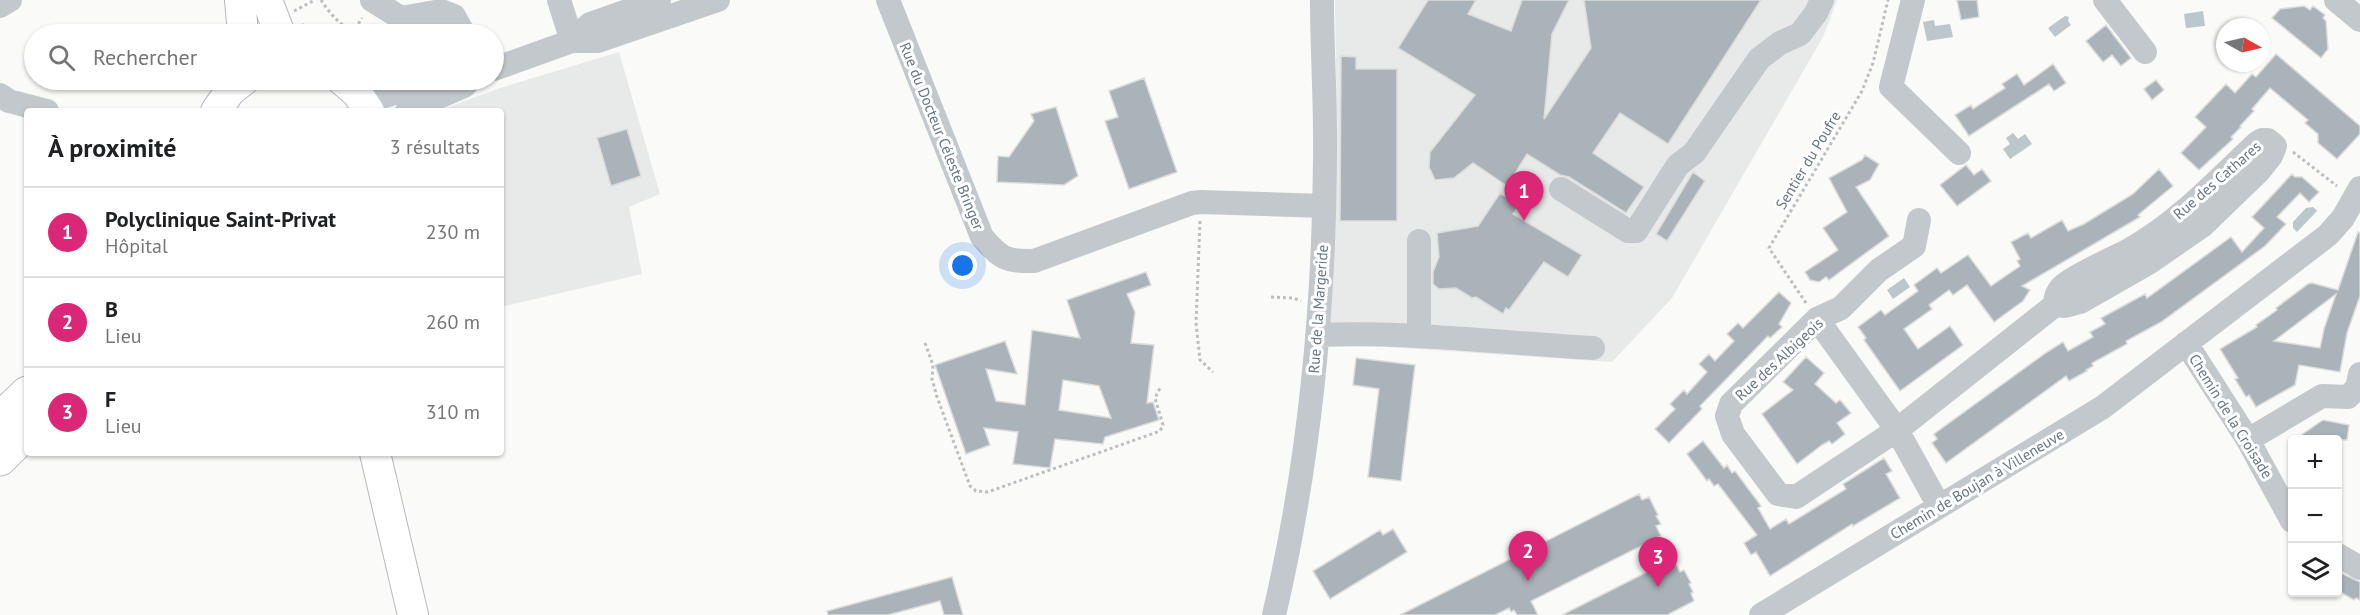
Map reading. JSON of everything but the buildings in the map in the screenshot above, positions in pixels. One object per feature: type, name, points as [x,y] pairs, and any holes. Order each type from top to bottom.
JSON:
[{"type":"highway","points":[[0,419],[24,396]]},
{"type":"highway","points":[[0,459],[24,435]]},
{"type":"main road","points":[[240,0],[242,24]]},
{"type":"main road","points":[[267,0],[276,24]]},
{"type":"main road","points":[[218,108],[233,90]]},
{"type":"main road","points":[[376,456],[413,615]]},
{"type":"main road","points":[[389,456],[426,615]]},
{"type":"street","points":[[0,6],[10,0]]},
{"type":"street","points":[[372,0],[401,18],[441,11],[454,16],[458,24]]},
{"type":"street","points":[[559,0],[572,41]]},
{"type":"street","points":[[572,41],[590,24],[659,0]]},
{"type":"street","points":[[504,65],[572,41],[598,41],[718,0]]},
{"type":"street","name":"Rue du Docteur Céleste Bringer","points":[[888,0],[982,237],[998,256],[1014,261],[1034,261],[1192,203],[1324,206]]},
{"type":"street","name":"Rue de la Margeride","points":[[1274,615],[1288,555],[1305,448],[1317,335],[1325,159],[1322,0]]},
{"type":"street","points":[[1561,189],[1628,231],[1636,231],[1678,165],[1694,153],[1759,59],[1780,43],[1800,34],[1816,14],[1822,0]]},
{"type":"street","points":[[1913,0],[1891,87],[1959,153]]},
{"type":"street","points":[[2105,0],[2145,52]]},
{"type":"street","points":[[2336,0],[2360,20]]},
{"type":"street","points":[[356,95],[378,98],[408,90]]},
{"type":"street","points":[[414,108],[455,90]]},
{"type":"street","points":[[0,96],[9,101],[36,108]]},
{"type":"street","name":"Rue des Cathares","points":[[1897,430],[2055,305],[2065,306],[2080,302],[2150,262],[2202,226],[2259,171],[2271,156],[2275,146]]},
{"type":"street","name":"Chemin de Boujan à Villeneuve","points":[[1761,615],[2103,407],[2328,235],[2354,207]]},
{"type":"street","name":"Rue des Albigeois","points":[[1897,430],[1796,497],[1778,494],[1733,434],[1727,416],[1731,404],[1817,319],[1841,308],[1879,270],[1914,246],[1919,220]]},
{"type":"street","points":[[1419,241],[1419,336]]},
{"type":"street","points":[[1817,319],[1897,430],[1939,506]]},
{"type":"street","points":[[1317,335],[1419,336],[1593,348]]},
{"type":"street","name":"Chemin de la Croisade","points":[[2186,343],[2248,440],[2288,514]]},
{"type":"street","points":[[2248,440],[2322,396],[2348,397],[2357,388],[2360,374]]},
{"type":"street","points":[[2342,558],[2360,568]]},
{"type":"path","points":[[303,24],[294,10],[315,0]]},
{"type":"path","points":[[321,0],[328,11],[342,24]]},
{"type":"path","name":"Sentier du Poufre","points":[[1817,319],[1769,248],[1862,90],[1873,63],[1888,0]]},
{"type":"path","points":[[2275,146],[2296,153],[2354,207]]},
{"type":"path","points":[[1212,202],[1212,213],[1200,212],[1196,323],[1200,360],[1213,372]]},
{"type":"path","points":[[1271,297],[1293,298],[1319,309]]},
{"type":"path","points":[[925,343],[933,366],[932,379],[937,398],[970,486],[976,491],[988,492],[1160,431],[1163,425],[1155,398],[1160,388]]},
{"type":"shaded area","points":[[1335,0],[1837,0],[1823,37],[1672,298],[1612,362],[1325,343],[1337,143]]},
{"type":"shaded area","points":[[2203,11],[2205,26],[2186,28],[2184,14]]},
{"type":"shaded area","points":[[2065,16],[2069,17],[2068,21],[2071,25],[2055,37],[2048,28]]},
{"type":"shaded area","points":[[1934,20],[1935,26],[1950,24],[1953,37],[1927,41],[1923,22]]},
{"type":"shaded area","points":[[619,52],[660,194],[629,207],[642,274],[504,306],[504,108],[446,108],[495,90],[504,90],[504,87]]},
{"type":"shaded area","points":[[2013,133],[2018,139],[2025,134],[2032,144],[2010,159],[2003,149],[2010,144],[2006,138]]},
{"type":"shaded area","points":[[2313,207],[2317,211],[2297,232],[2293,228],[2293,222],[2306,208]]},
{"type":"shaded area","points":[[1904,278],[1910,287],[1893,299],[1887,290]]},
{"type":"place","name":"Polyclinique Saint-Privat","points":[[1524,221]]},
{"type":"place","name":"B","points":[[1528,581]]},
{"type":"place","name":"F","points":[[1658,587]]}]
